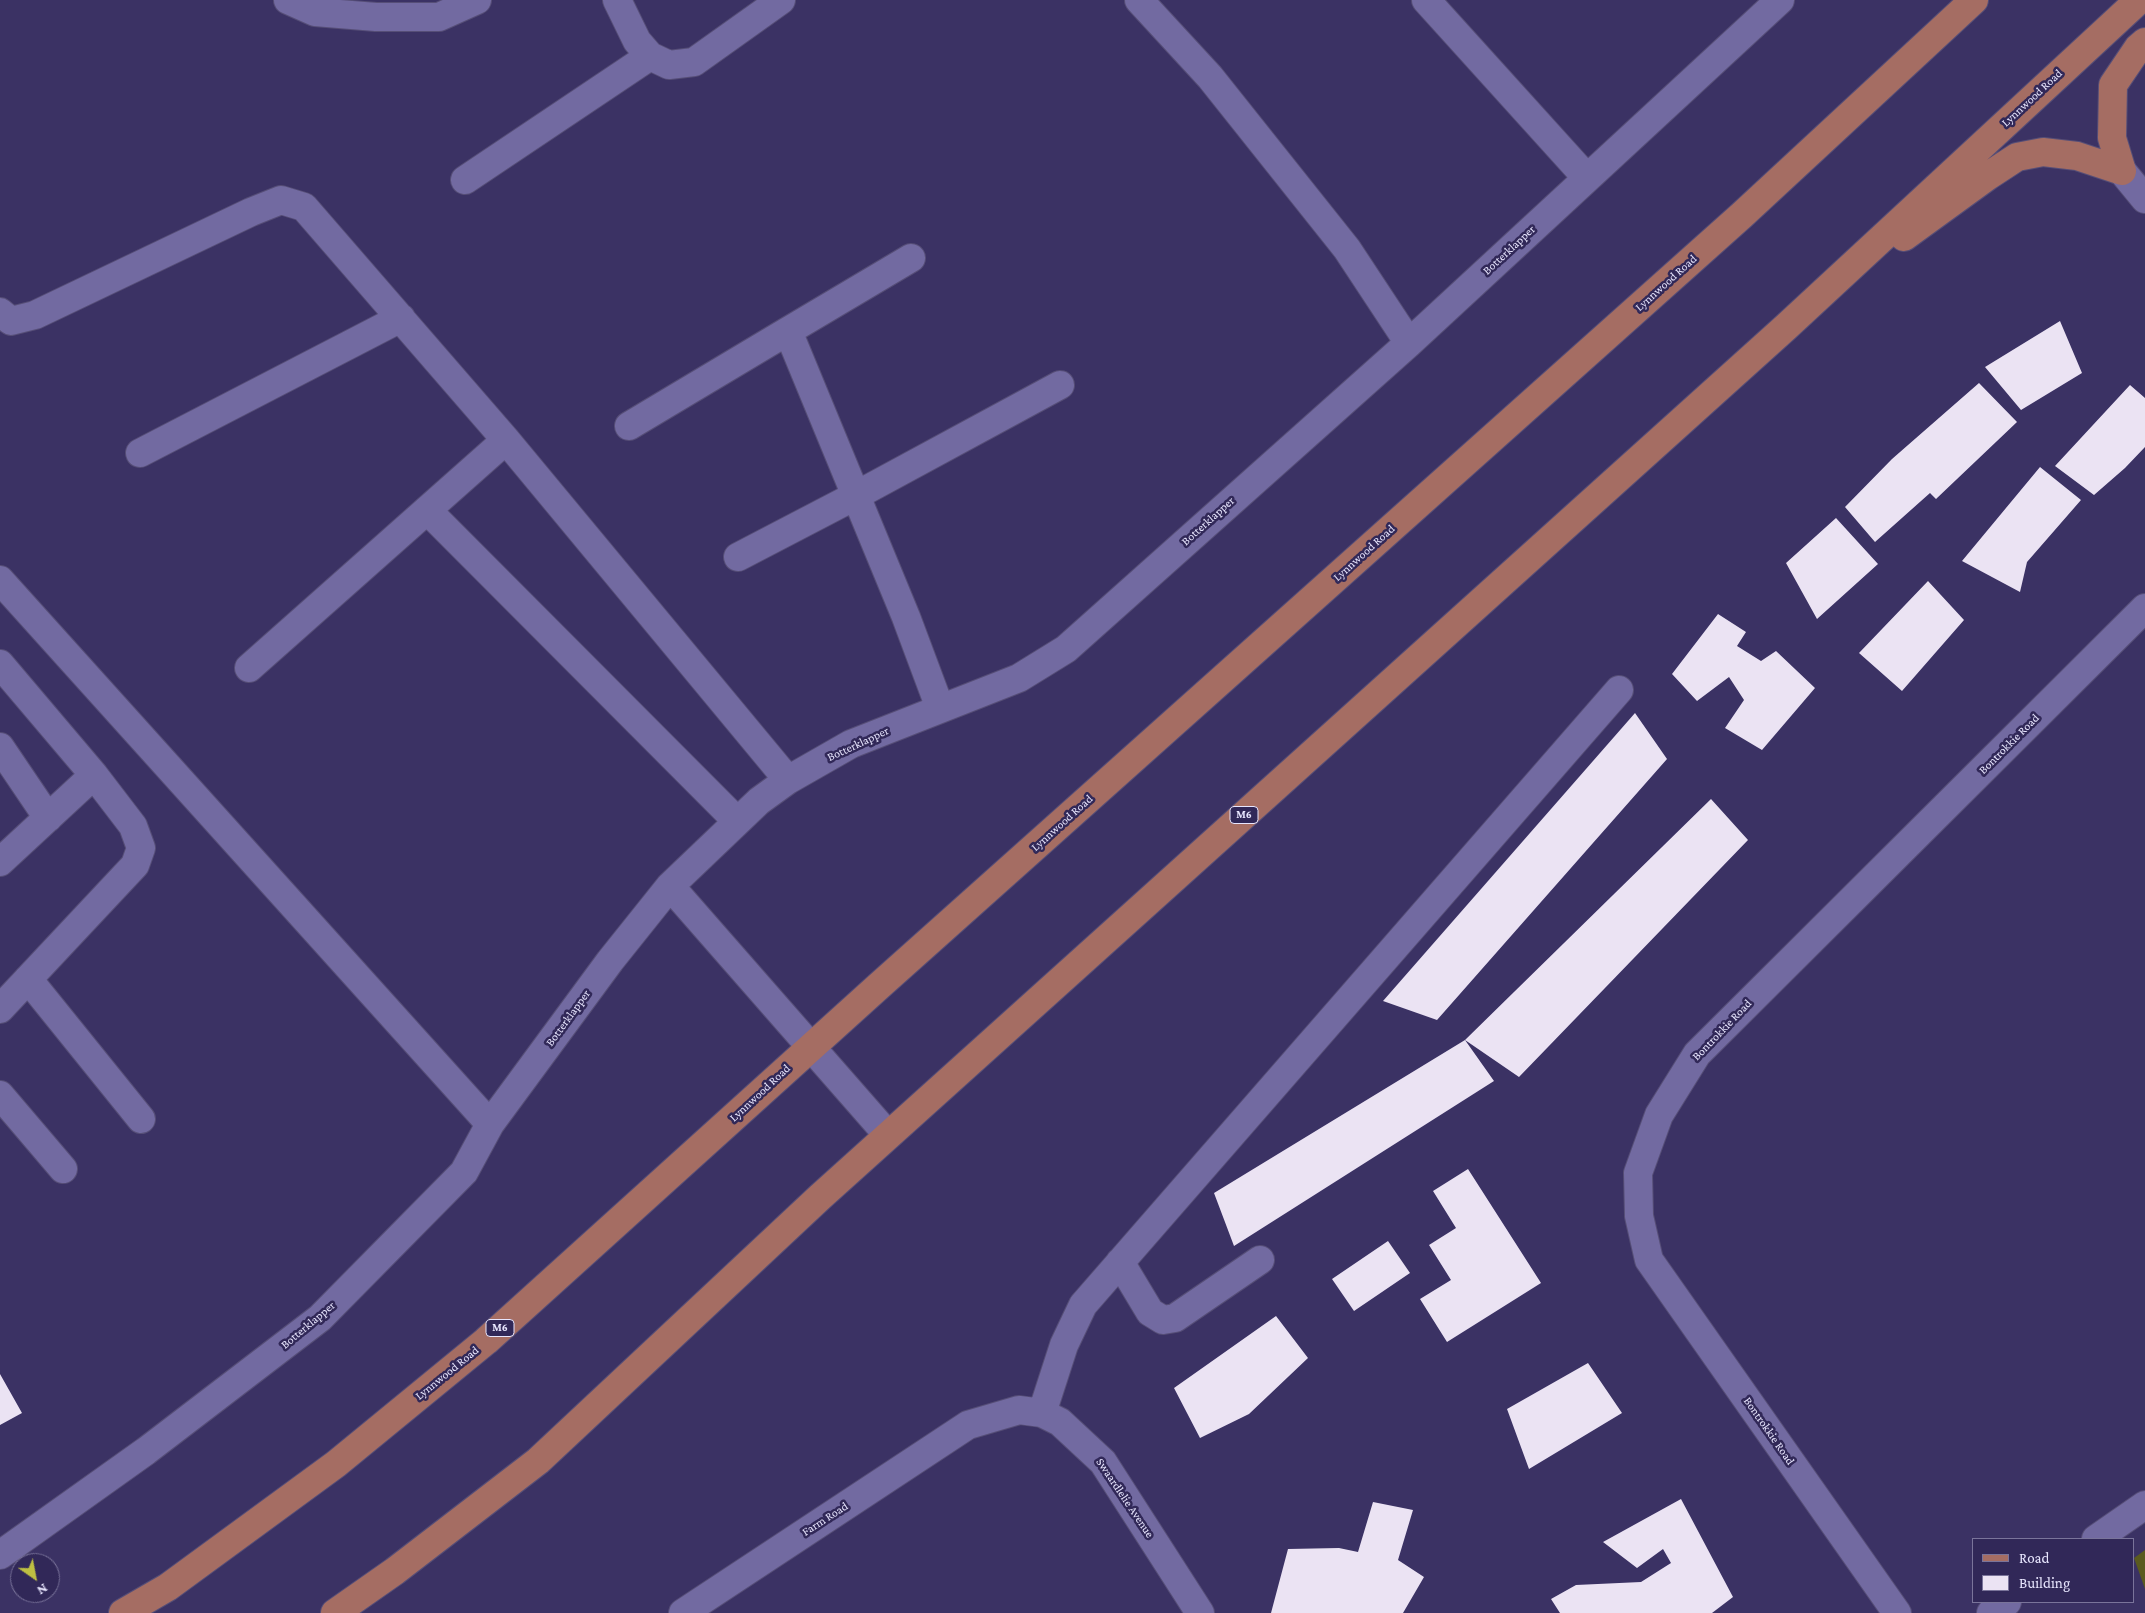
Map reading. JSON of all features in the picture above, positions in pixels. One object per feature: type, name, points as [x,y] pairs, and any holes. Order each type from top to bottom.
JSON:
[{"type":"main road","name":"Lynnwood Road","points":[[123,1613],[168,1587],[336,1464],[486,1341],[812,1046],[1742,215],[1974,0]]},
{"type":"main road","name":"Lynnwood Road","points":[[335,1613],[395,1571],[538,1461],[888,1135],[1786,327],[2139,0]]},
{"type":"main road","points":[[2122,171],[2112,138],[2113,85],[2138,48],[2145,42]]},
{"type":"main road","points":[[1786,327],[1841,283],[2017,157],[2043,152],[2069,155],[2090,159],[2122,171]]},
{"type":"street","points":[[288,0],[315,12],[394,17],[440,17],[477,0]]},
{"type":"street","points":[[617,0],[637,41],[650,56],[669,65],[694,62],[781,0]]},
{"type":"street","points":[[1139,0],[1210,77],[1347,249],[1409,343]]},
{"type":"street","points":[[1426,0],[1587,178]]},
{"type":"street","name":"Botterklapper","points":[[0,1555],[146,1451],[320,1318],[464,1172],[490,1124],[610,961],[670,886],[759,801],[788,780],[851,744],[1019,678],[1066,649],[1409,343],[1780,0]]},
{"type":"street","points":[[465,180],[650,56]]},
{"type":"street","points":[[2122,171],[2145,199]]},
{"type":"street","points":[[0,312],[11,321],[35,315],[251,212],[281,200],[304,207],[506,440],[788,780]]},
{"type":"street","points":[[629,426],[912,258]]},
{"type":"street","points":[[140,453],[401,318]]},
{"type":"street","points":[[788,331],[906,617],[940,708]]},
{"type":"street","points":[[738,556],[855,496],[1060,385]]},
{"type":"street","points":[[250,668],[506,440]]},
{"type":"street","points":[[427,510],[738,821]]},
{"type":"street","points":[[0,580],[490,1124]]},
{"type":"street","name":"Bontrokkie Road","points":[[1897,1613],[1649,1260],[1639,1216],[1638,1173],[1659,1115],[1697,1054],[2145,608]]},
{"type":"street","points":[[0,664],[94,774],[132,826],[141,848],[136,865],[0,1009]]},
{"type":"street","points":[[1042,1413],[1064,1345],[1083,1305],[1619,690]]},
{"type":"street","points":[[0,747],[48,818]]},
{"type":"street","points":[[0,862],[94,774]]},
{"type":"street","points":[[670,886],[888,1135]]},
{"type":"street","points":[[28,979],[141,1119]]},
{"type":"street","points":[[0,1095],[64,1169]]},
{"type":"street","points":[[1120,1262],[1150,1312],[1163,1320],[1175,1318],[1260,1260]]},
{"type":"street","name":"Swaardlelie Avenue","points":[[968,1425],[1019,1410],[1042,1413],[1060,1422],[1103,1462],[1200,1613]]},
{"type":"street","name":"Farm Road","points":[[683,1613],[968,1425]]},
{"type":"street","points":[[2097,1538],[2145,1505]]},
{"type":"street","points":[[1991,1613],[2006,1603]]},
{"type":"shaded area","points":[[2145,1550],[2145,1589],[2135,1561],[2135,1557]]},
{"type":"building","points":[[2060,321],[2082,373],[2021,410],[1985,367]]},
{"type":"building","points":[[1979,383],[2017,422],[1936,499],[1930,493],[1875,542],[1845,507],[1892,459]]},
{"type":"building","points":[[2130,385],[2145,398],[2145,447],[2125,468],[2094,495],[2055,466]]},
{"type":"building","points":[[2040,467],[2081,500],[2027,562],[2020,592],[1962,561]]},
{"type":"building","points":[[1836,518],[1878,564],[1817,619],[1786,563]]},
{"type":"building","points":[[1928,581],[1964,620],[1902,691],[1859,653]]},
{"type":"building","points":[[1718,614],[1746,632],[1737,646],[1761,661],[1776,651],[1815,688],[1762,750],[1725,728],[1744,700],[1729,677],[1697,701],[1672,674]]},
{"type":"building","points":[[1635,713],[1667,759],[1437,1020],[1383,1001]]},
{"type":"building","points":[[1711,799],[1748,840],[1519,1077],[1465,1040]]},
{"type":"building","points":[[1465,1040],[1494,1081],[1234,1246],[1214,1193]]},
{"type":"building","points":[[1468,1169],[1541,1283],[1447,1342],[1420,1299],[1451,1280],[1429,1245],[1456,1228],[1433,1191]]},
{"type":"building","points":[[1388,1241],[1410,1273],[1354,1311],[1332,1279]]},
{"type":"building","points":[[1276,1316],[1308,1358],[1249,1414],[1200,1438],[1174,1388]]},
{"type":"building","points":[[1588,1363],[1622,1413],[1529,1469],[1507,1409]]},
{"type":"building","points":[[0,1374],[22,1413],[0,1425]]},
{"type":"building","points":[[1681,1499],[1733,1597],[1712,1613],[1560,1613],[1551,1599],[1576,1585],[1641,1582],[1671,1563],[1663,1549],[1637,1568],[1603,1542]]},
{"type":"building","points":[[1373,1502],[1413,1510],[1398,1560],[1424,1577],[1403,1613],[1271,1613],[1288,1549],[1339,1548],[1358,1552]]}]
